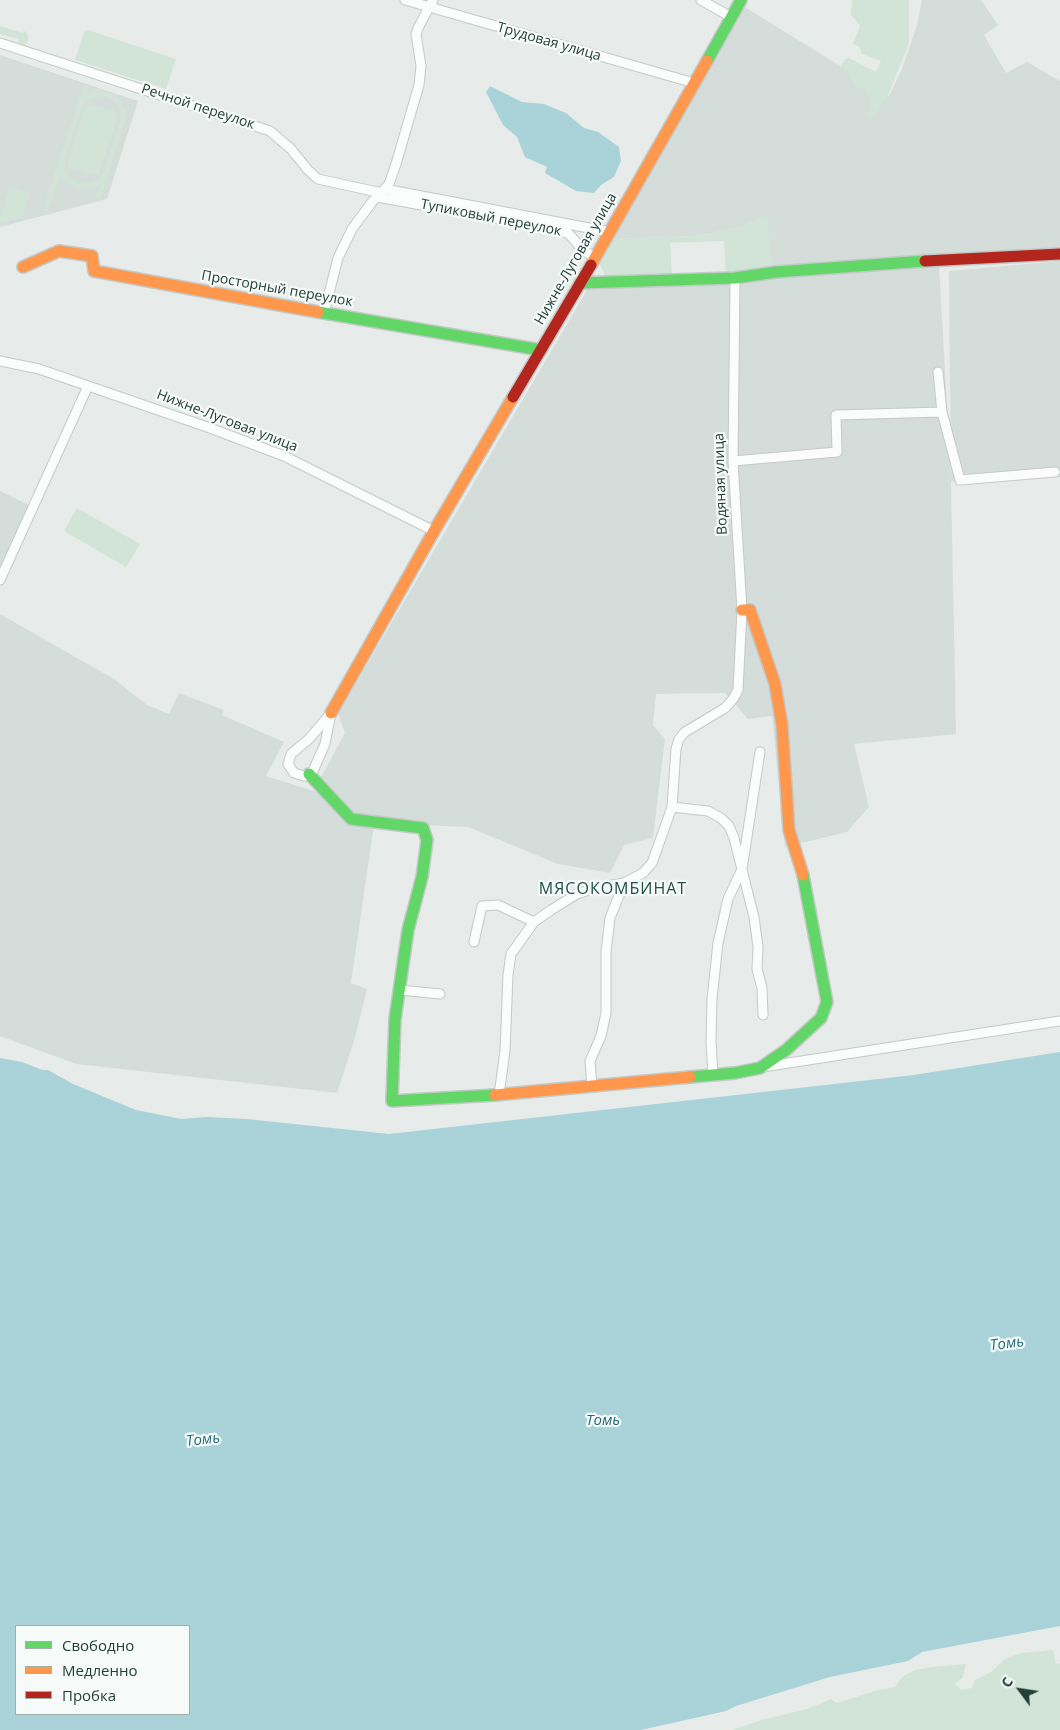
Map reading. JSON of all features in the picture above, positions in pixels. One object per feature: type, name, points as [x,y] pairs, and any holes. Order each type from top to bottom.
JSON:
[{"type":"street","name":"Трудовая улица","points":[[405,0],[432,4],[694,84]]},
{"type":"street","points":[[701,0],[731,17]]},
{"type":"street","name":"Нижне-Луговая улица","points":[[332,712],[434,531],[610,232],[741,0]]},
{"type":"street","points":[[324,313],[338,258],[352,229],[372,202],[389,184],[396,164],[419,85],[421,66],[416,34],[432,4]]},
{"type":"street","name":"Речной переулок","points":[[0,43],[270,131],[291,149],[318,179],[381,193]]},
{"type":"street","name":"Тупиковый переулок","points":[[381,193],[610,232]]},
{"type":"street","name":"Тупиковый переулок","points":[[381,193],[568,233],[584,251],[595,257]]},
{"type":"street","name":"Просторный переулок","points":[[23,267],[59,251],[92,256],[94,271],[540,350]]},
{"type":"street","points":[[580,283],[735,278],[776,272],[914,261],[948,261],[1060,254]]},
{"type":"street","name":"Водяная улица","points":[[672,807],[676,749],[679,739],[685,732],[724,708],[733,699],[738,690],[742,610],[733,461],[735,278]]},
{"type":"street","name":"Нижне-Луговая улица","points":[[0,361],[39,369],[210,428],[284,456],[434,531]]},
{"type":"street","points":[[938,372],[942,412],[960,480],[1055,472]]},
{"type":"street","points":[[0,580],[88,386]]},
{"type":"street","points":[[733,461],[837,452],[836,415],[942,412]]},
{"type":"street","points":[[742,610],[750,610],[775,684],[782,725],[789,830],[805,881],[827,1002],[821,1018],[786,1050],[760,1068]]},
{"type":"street","points":[[332,712],[322,750],[315,767],[309,774],[299,776],[290,769],[289,758],[291,754],[309,738],[332,712]]},
{"type":"street","points":[[713,1075],[711,1042],[712,998],[718,943],[728,900],[742,869],[760,752]]},
{"type":"street","points":[[309,774],[351,819],[423,828],[427,840],[422,877],[408,930],[395,1019],[392,1101],[499,1095],[736,1073],[1060,1021]]},
{"type":"street","points":[[499,1095],[505,1051],[509,960],[514,950],[534,922],[577,894],[595,888],[624,883],[643,873],[652,863],[672,807],[708,811],[721,818],[728,826],[734,838],[754,917],[763,1015]]},
{"type":"street","points":[[592,1087],[590,1062],[601,1036],[606,1013],[606,952],[610,918],[624,883]]},
{"type":"street","points":[[474,942],[482,906],[498,905],[534,922]]},
{"type":"street","points":[[400,990],[440,994]]},
{"type":"shaded area","points":[[922,0],[981,0],[998,25],[984,35],[1006,73],[1027,62],[1060,81],[1060,249],[772,267],[766,216],[739,227],[697,236],[610,239],[743,6],[889,96],[902,69],[917,25]]},
{"type":"shaded area","points":[[0,55],[138,101],[107,199],[0,227]]},
{"type":"shaded area","points":[[1060,261],[1060,477],[951,481],[956,734],[854,744],[869,807],[847,832],[785,847],[772,716],[748,719],[725,693],[656,694],[653,725],[665,739],[653,838],[624,845],[610,873],[558,864],[468,827],[422,825],[353,815],[320,779],[345,733],[338,714],[587,290],[735,282],[939,264],[951,478],[949,271]]},
{"type":"shaded area","points":[[0,491],[29,505],[0,570]]},
{"type":"shaded area","points":[[0,614],[114,679],[147,705],[169,714],[179,693],[224,710],[222,715],[284,742],[266,776],[320,793],[374,825],[351,983],[367,989],[354,1041],[337,1093],[76,1064],[0,1036]]},
{"type":"green space","points":[[852,0],[909,0],[909,43],[887,97],[871,119],[867,115],[871,107],[871,101],[866,89],[856,87],[841,65],[844,60],[849,58],[876,72],[881,61],[862,54],[860,47],[853,44],[860,26],[851,15]]},
{"type":"green space","points":[[0,26],[23,33],[25,31],[28,34],[28,41],[24,46],[17,45],[19,39],[0,34]]},
{"type":"green space","points":[[88,30],[176,59],[166,89],[75,60],[84,32]]},
{"type":"green space","points":[[84,84],[89,86],[86,94],[101,90],[117,96],[126,109],[125,121],[100,200],[95,198],[99,186],[90,189],[77,188],[65,181],[61,174],[48,211],[43,209]],"holes":[[[100,96],[109,98],[117,104],[120,112],[120,121],[103,174],[92,183],[78,183],[68,176],[64,167],[82,107],[89,100]]]},
{"type":"green space","points":[[92,104],[115,112],[117,121],[99,174],[94,175],[72,170],[68,166],[84,109]]},
{"type":"green space","points":[[10,187],[30,193],[22,218],[0,222],[0,218]]},
{"type":"green space","points":[[767,215],[772,267],[726,272],[724,241],[670,243],[672,276],[606,278],[599,262],[610,239],[697,236],[739,227]]},
{"type":"green space","points":[[77,508],[140,544],[126,567],[64,531]]},
{"type":"green space","points":[[1053,1650],[1056,1665],[1060,1663],[1060,1730],[732,1730],[761,1720],[807,1709],[831,1699],[837,1703],[895,1687],[902,1677],[915,1670],[931,1667],[966,1664],[963,1677],[955,1684],[961,1690],[972,1688],[975,1680],[991,1672],[1005,1659],[1021,1653]]},
{"type":"water","points":[[490,86],[522,102],[544,104],[566,113],[584,128],[598,132],[619,147],[621,161],[614,177],[601,185],[594,193],[576,191],[545,173],[547,167],[525,157],[517,137],[503,125],[486,92]]},
{"type":"water","name":"Томь","points":[[1060,1052],[1060,1626],[922,1652],[908,1661],[830,1677],[736,1706],[726,1711],[641,1730],[0,1730],[0,1058],[48,1070],[73,1084],[136,1110],[181,1119],[207,1117],[247,1119],[389,1134],[914,1075]]},
{"type":"traffic: fast","points":[[707,61],[741,0]]},
{"type":"traffic: fast","points":[[580,283],[735,278],[776,272],[925,261]]},
{"type":"traffic: fast","points":[[318,312],[541,350]]},
{"type":"traffic: fast","points":[[309,774],[351,819],[423,828],[427,840],[422,877],[408,930],[395,1019],[392,1101],[495,1095]]},
{"type":"traffic: fast","points":[[690,1077],[735,1073],[760,1068],[786,1050],[821,1018],[827,1002],[803,875]]},
{"type":"traffic: slow","points":[[591,265],[707,61]]},
{"type":"traffic: slow","points":[[23,267],[59,251],[92,256],[94,271],[318,312]]},
{"type":"traffic: slow","points":[[331,713],[434,531],[513,397]]},
{"type":"traffic: slow","points":[[742,610],[750,610],[775,684],[782,725],[789,830],[803,875]]},
{"type":"traffic: slow","points":[[495,1095],[690,1077]]},
{"type":"traffic: jam","points":[[925,261],[1060,254]]},
{"type":"traffic: jam","points":[[513,397],[591,265]]},
{"type":"district","name":"МЯСОКОМБИНАТ","points":[[613,889]]}]
